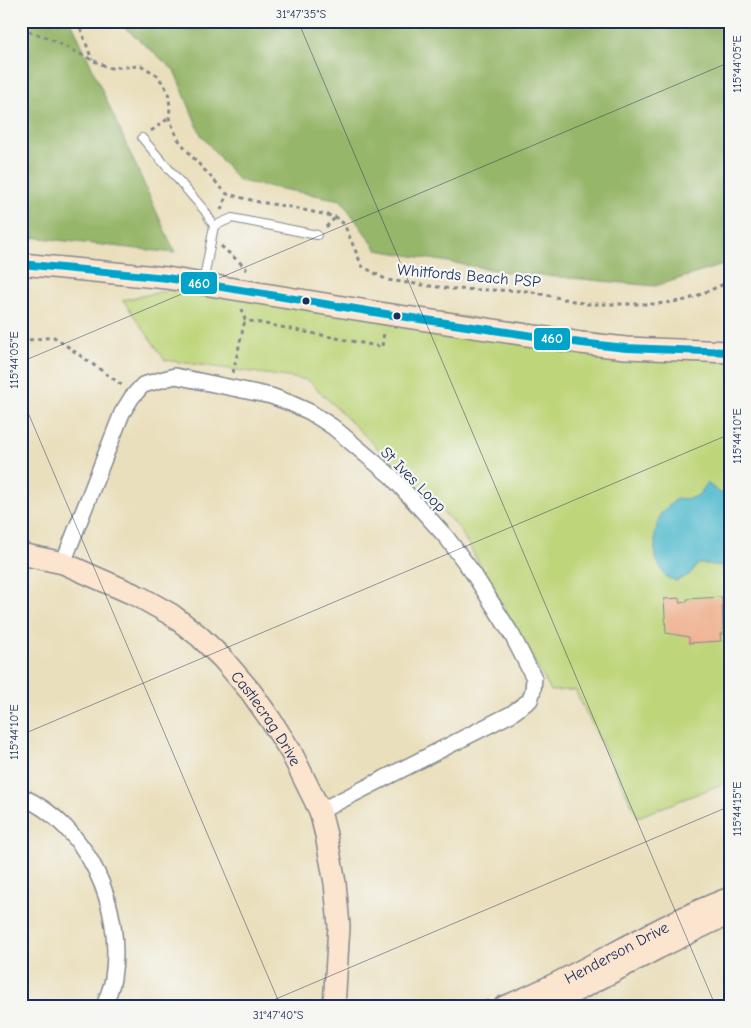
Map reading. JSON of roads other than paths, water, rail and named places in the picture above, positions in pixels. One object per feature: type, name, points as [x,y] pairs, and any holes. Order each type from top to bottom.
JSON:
[{"type":"street","points":[[21,264],[168,278],[386,314],[581,343],[626,348],[730,352]]},
{"type":"street","name":"St Ives Loop","points":[[63,563],[122,413],[142,385],[174,376],[271,396],[310,412],[333,427],[392,477],[462,558],[512,635],[526,661],[534,678],[533,690],[530,700],[511,714],[320,811]]},
{"type":"street","name":"Castlecrag Drive","points":[[21,554],[63,563],[140,597],[172,616],[199,636],[222,658],[270,719],[291,752],[320,811],[335,883],[340,926],[334,1007]]},
{"type":"street","points":[[21,796],[45,809],[81,844],[95,866],[105,891],[110,911],[115,957],[113,980],[104,1007]]},
{"type":"street","name":"Henderson Drive","points":[[516,1004],[671,924],[730,898]]},
{"type":"street","name":"Henderson Drive","points":[[545,1007],[689,933],[730,915]]},
{"type":"lane","points":[[142,138],[205,211],[214,226],[203,283]]},
{"type":"lane","points":[[214,226],[232,218],[317,235]]},
{"type":"water","points":[[707,483],[720,493],[730,495],[730,567],[698,564],[689,575],[676,581],[666,577],[655,557],[655,533],[661,513],[676,499],[691,498],[698,495]]}]
